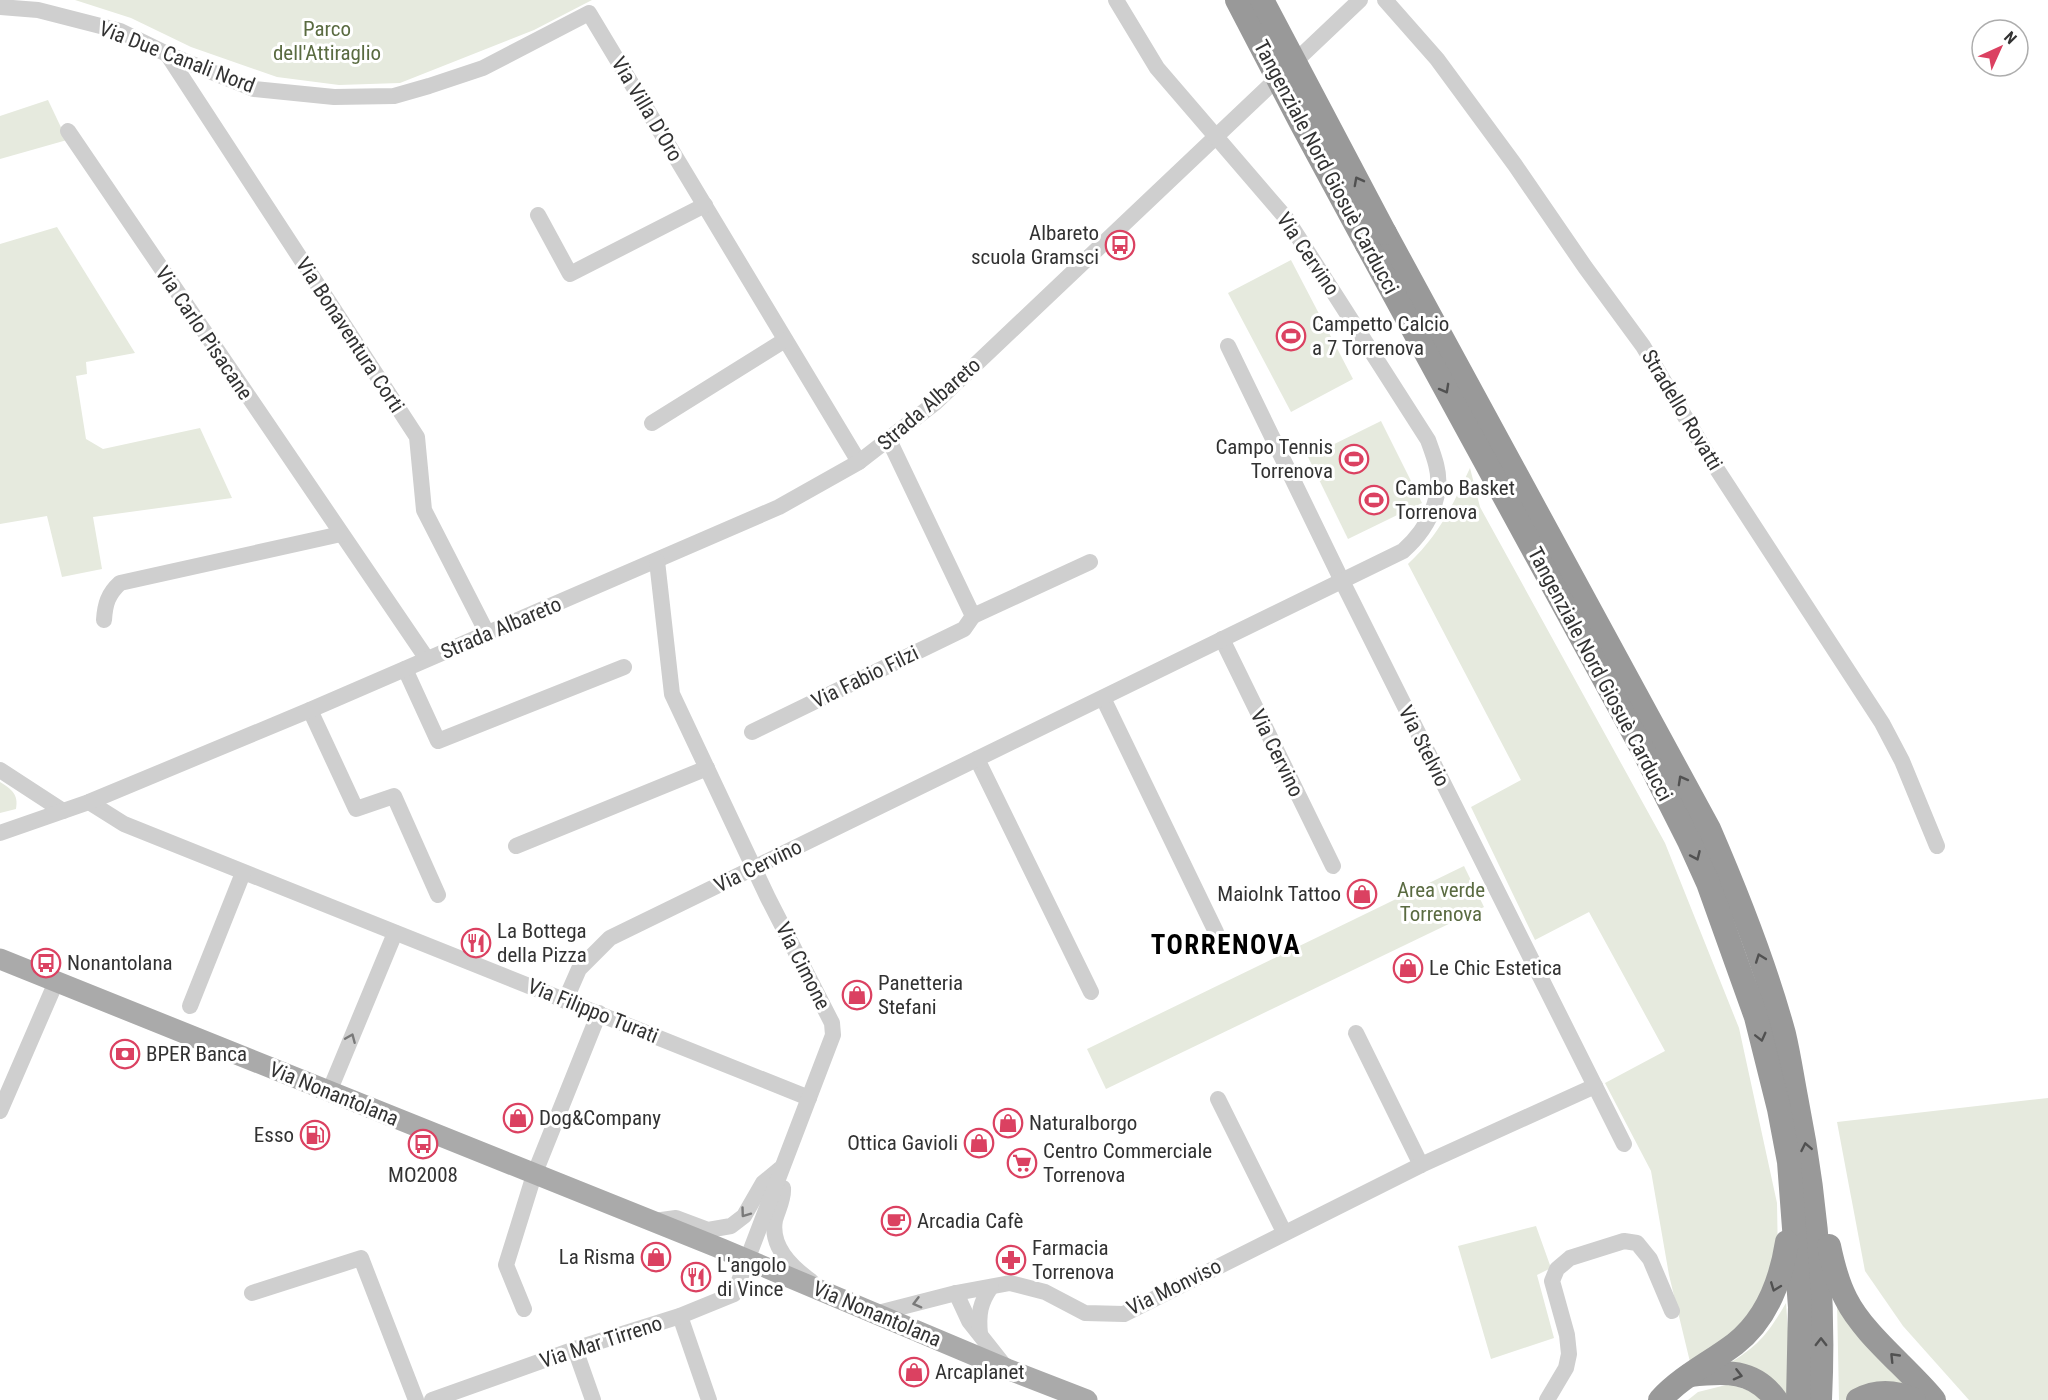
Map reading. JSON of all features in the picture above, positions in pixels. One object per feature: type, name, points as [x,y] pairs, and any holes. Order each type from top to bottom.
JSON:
[{"type":"highway","name":"Tangenziale Nord Giosuè Carducci","points":[[1237,0],[1300,123],[1376,239],[1709,829],[1731,879],[1759,956],[1784,1036],[1811,1179],[1821,1299],[1820,1400]]},
{"type":"highway","name":"Tangenziale Nord Giosuè Carducci","points":[[1262,0],[1376,239],[1694,851],[1712,893],[1756,1017],[1779,1109],[1789,1162],[1800,1307],[1798,1400]]},
{"type":"highway","points":[[1811,1179],[1835,1273],[1846,1300],[1860,1319],[1934,1400]]},
{"type":"highway","points":[[1660,1400],[1674,1386],[1735,1344],[1754,1326],[1767,1307],[1784,1259],[1793,1210]]},
{"type":"highway","points":[[1690,1375],[1733,1373],[1753,1379],[1770,1392],[1776,1400]]},
{"type":"highway","points":[[1858,1400],[1874,1394],[1892,1392],[1914,1400]]},
{"type":"main road","name":"Via Nonantolana","points":[[0,959],[748,1260],[1007,1369],[1087,1400]]},
{"type":"street","name":"Via Cervino","points":[[565,1001],[579,969],[610,938],[1403,551],[1415,540],[1426,524],[1439,485],[1437,469],[1428,440],[1286,218],[1157,68],[1116,0]]},
{"type":"street","name":"Strada Albareto","points":[[0,833],[90,802],[488,635],[779,507],[859,462],[935,403],[1360,0]]},
{"type":"street","name":"Stradello Rovatti","points":[[1385,0],[1437,59],[1643,346],[1709,457],[1882,723],[1902,761],[1937,846]]},
{"type":"street","name":"Via Due Canali Nord","points":[[0,7],[38,10],[120,31],[167,54],[254,89],[334,97],[394,96],[483,68],[589,13]]},
{"type":"street","name":"Via Villa D'Oro","points":[[589,13],[859,462]]},
{"type":"street","name":"Via Bonaventura Corti","points":[[167,54],[417,437],[424,510],[488,635]]},
{"type":"street","name":"Via Carlo Pisacane","points":[[68,131],[427,659]]},
{"type":"street","points":[[538,215],[570,274],[705,205]]},
{"type":"street","points":[[652,423],[785,340]]},
{"type":"street","name":"Via Stelvio","points":[[1228,346],[1342,581],[1624,1144]]},
{"type":"street","points":[[889,440],[973,616]]},
{"type":"street","points":[[104,620],[108,596],[120,583],[341,534]]},
{"type":"street","name":"Via Cimone","points":[[657,561],[672,694],[768,898],[832,1023],[831,1044],[781,1169],[748,1260]]},
{"type":"street","name":"Via Fabio Filzi","points":[[752,732],[964,629],[973,616],[1090,562]]},
{"type":"street","name":"Via Cervino","points":[[1222,639],[1333,866]]},
{"type":"street","points":[[405,669],[438,741],[624,668]]},
{"type":"street","points":[[1103,698],[1216,932]]},
{"type":"street","points":[[310,710],[356,809],[394,796],[438,895]]},
{"type":"street","points":[[977,759],[1091,992]]},
{"type":"street","points":[[516,846],[707,768]]},
{"type":"street","points":[[0,770],[63,811]]},
{"type":"street","name":"Via Filippo Turati","points":[[90,802],[124,824],[243,873],[809,1098]]},
{"type":"street","points":[[190,1006],[243,873]]},
{"type":"street","points":[[329,1092],[395,933]]},
{"type":"street","points":[[0,1111],[56,982]]},
{"type":"street","points":[[524,1309],[506,1264],[534,1175],[599,1013]]},
{"type":"street","points":[[1356,1033],[1421,1166]]},
{"type":"street","name":"Via Monviso","points":[[878,1313],[956,1293],[1010,1283],[1045,1292],[1085,1312],[1124,1314],[1284,1232],[1595,1086]]},
{"type":"street","points":[[1218,1099],[1284,1232]]},
{"type":"street","name":"Via Cimone","points":[[653,1222],[676,1218],[708,1230],[731,1226],[744,1216],[763,1183],[781,1169]]},
{"type":"street","name":"Via Cimone","points":[[781,1169],[783,1193],[775,1221],[776,1241],[780,1252],[801,1274],[830,1294]]},
{"type":"street","points":[[1547,1400],[1566,1368],[1569,1354],[1567,1335],[1552,1281],[1557,1269],[1570,1258],[1624,1241],[1637,1243],[1650,1259],[1672,1311]]},
{"type":"street","points":[[252,1293],[361,1258],[416,1400]]},
{"type":"street","name":"Via Mar Tirreno","points":[[432,1400],[575,1349],[680,1316],[734,1294],[748,1260]]},
{"type":"street","points":[[980,1334],[978,1317],[980,1306],[992,1287]]},
{"type":"street","points":[[956,1293],[969,1321],[1007,1369]]},
{"type":"street","points":[[680,1316],[709,1400]]},
{"type":"street","points":[[575,1349],[593,1400]]},
{"type":"green space","name":"Parco dell'Attiraglio","points":[[75,0],[592,0],[534,30],[400,83],[339,85],[277,77],[191,47],[131,18]]},
{"type":"green space","points":[[48,100],[67,140],[0,159],[0,116]]},
{"type":"green space","points":[[57,227],[135,353],[86,362],[87,374],[76,376],[86,439],[103,449],[200,428],[232,498],[93,517],[102,569],[62,577],[47,516],[0,524],[0,244]]},
{"type":"green space","name":"Campetto Calcio a 7 Torrenova","points":[[1291,260],[1353,379],[1291,412],[1228,293]]},
{"type":"green space","points":[[1381,421],[1422,503],[1348,539],[1308,457]]},
{"type":"green space","points":[[1470,468],[1480,507],[1665,843],[1739,1028],[1777,1203],[1778,1260],[1759,1307],[1730,1339],[1691,1366],[1669,1275],[1651,1171],[1605,1083],[1665,1051],[1589,912],[1535,940],[1471,807],[1521,780],[1408,564],[1437,530]]},
{"type":"green space","points":[[0,782],[15,796],[16,809],[0,813]]},
{"type":"green space","name":"Area verde Torrenova","points":[[1464,866],[1484,907],[1106,1089],[1087,1049]]},
{"type":"green space","points":[[2048,1098],[2048,1400],[1969,1400],[1903,1326],[1865,1271],[1837,1122]]},
{"type":"green space","points":[[1536,1226],[1551,1268],[1537,1275],[1554,1338],[1491,1359],[1458,1246]]},
{"type":"green space","points":[[1837,1301],[1924,1399],[1839,1400]]},
{"type":"green space","points":[[1786,1303],[1789,1345],[1787,1400],[1723,1367],[1760,1340]]},
{"type":"green space","points":[[1730,1384],[1758,1394],[1763,1400],[1688,1400],[1698,1392]]},
{"type":"place","name":"Albareto scuola Gramsci","points":[[1120,245]]},
{"type":"place","name":"Campetto Calcio a 7 Torrenova","points":[[1291,336]]},
{"type":"place","name":"Campo Tennis Torrenova","points":[[1354,459]]},
{"type":"place","name":"Cambo Basket Torrenova","points":[[1374,500]]},
{"type":"place","name":"MaioInk Tattoo","points":[[1362,894]]},
{"type":"place","name":"La Bottega della Pizza","points":[[476,943]]},
{"type":"place","name":"Nonantolana","points":[[46,963]]},
{"type":"place","name":"Le Chic Estetica","points":[[1408,968]]},
{"type":"place","name":"Panetteria Stefani","points":[[857,995]]},
{"type":"place","name":"BPER Banca","points":[[125,1054]]},
{"type":"place","name":"Dog&Company","points":[[518,1118]]},
{"type":"place","name":"Naturalborgo","points":[[1008,1123]]},
{"type":"place","name":"Esso","points":[[315,1135]]},
{"type":"place","name":"Ottica Gavioli","points":[[979,1143]]},
{"type":"place","name":"MO2008","points":[[423,1144]]},
{"type":"place","name":"Centro Commerciale Torrenova","points":[[1022,1163]]},
{"type":"place","name":"Arcadia Cafè","points":[[896,1221]]},
{"type":"place","name":"La Risma","points":[[656,1257]]},
{"type":"place","name":"Farmacia Torrenova","points":[[1011,1260]]},
{"type":"place","name":"L'angolo di Vince","points":[[696,1277]]},
{"type":"place","name":"Arcaplanet","points":[[914,1372]]},
{"type":"district","name":"TORRENOVA","points":[[1226,945]]}]
